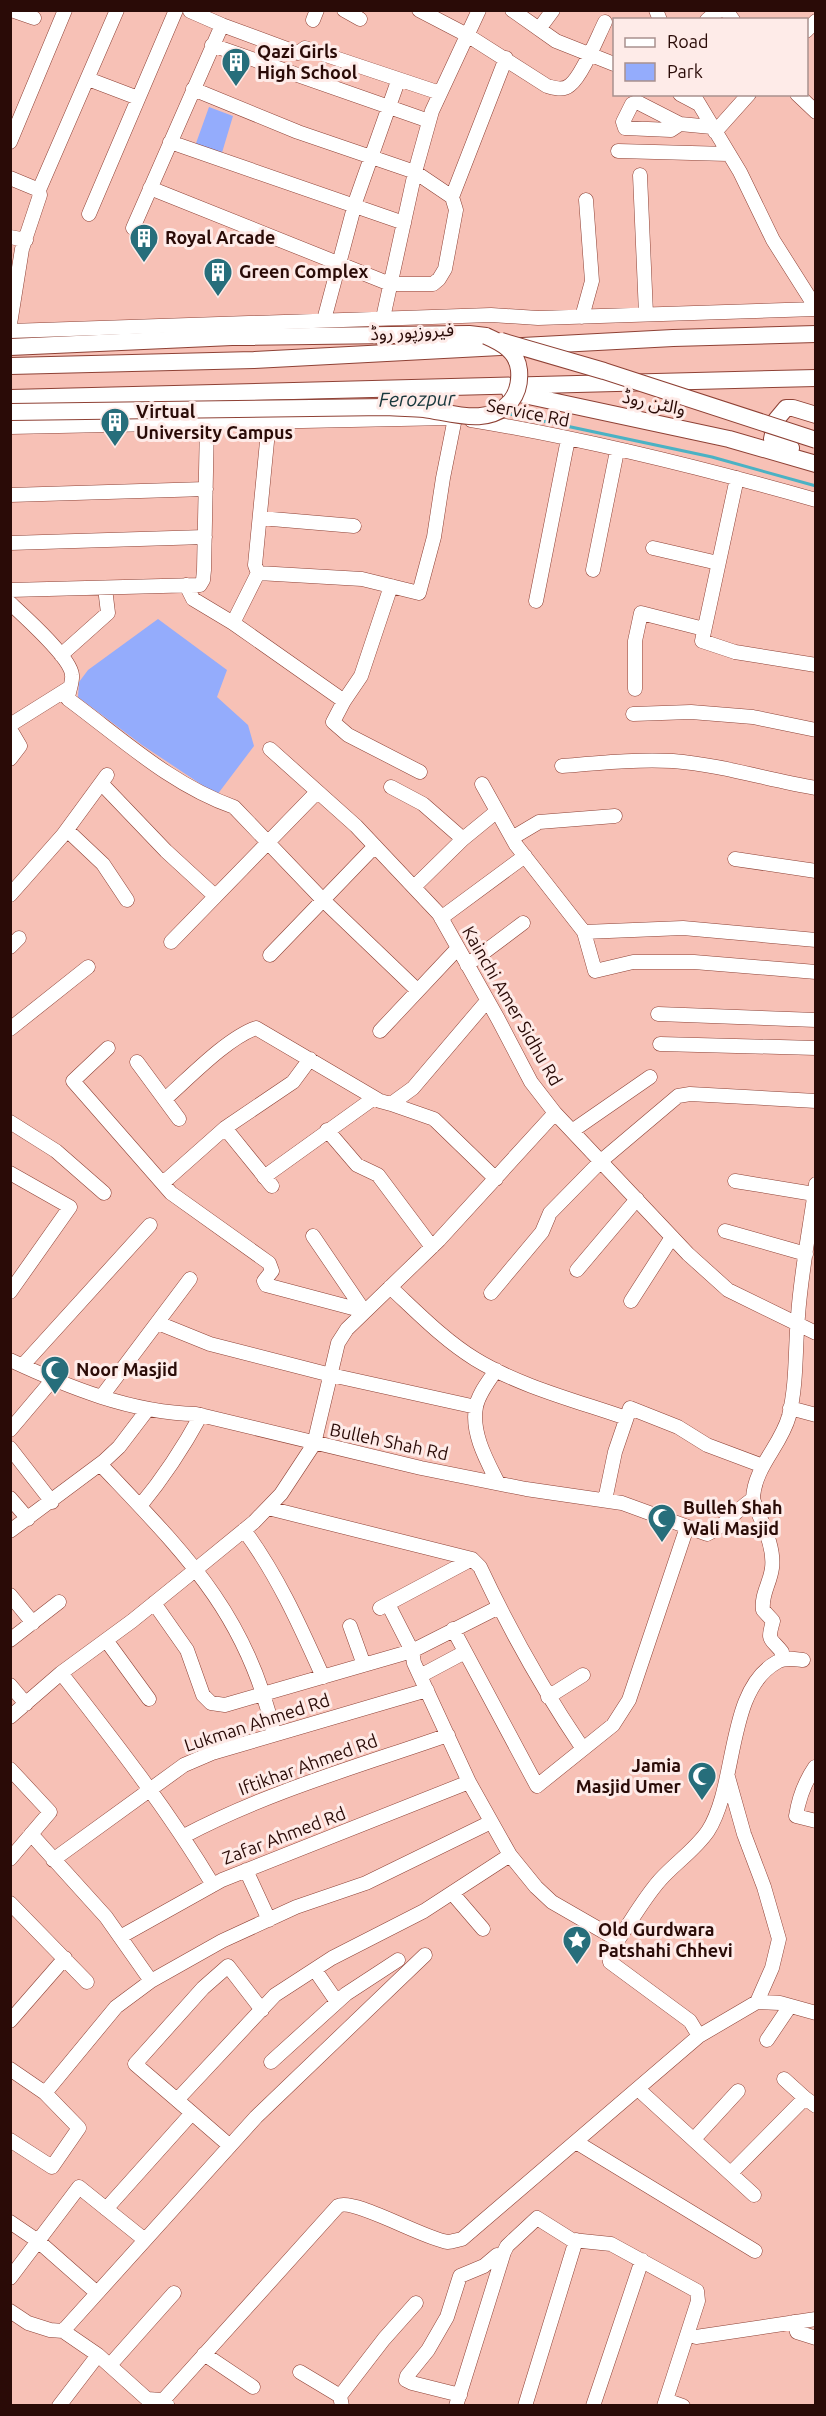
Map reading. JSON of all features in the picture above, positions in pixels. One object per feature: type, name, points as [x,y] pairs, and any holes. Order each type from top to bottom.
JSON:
[{"type":"main road","points":[[10,347],[232,337],[469,334],[486,336],[604,371],[816,440]]},
{"type":"main road","name":"فیروزپور روڈ","points":[[10,366],[254,360],[674,338],[816,334]]},
{"type":"main road","points":[[10,412],[387,407],[423,409],[476,417],[491,415],[506,407],[515,396],[520,381],[519,368],[514,356],[503,343],[486,336]]},
{"type":"main road","points":[[10,398],[816,378]]},
{"type":"main road","name":"والٹن روڈ","points":[[483,387],[729,439],[816,464]]},
{"type":"main road","points":[[816,415],[786,408],[776,420],[771,435],[777,444],[816,455]]},
{"type":"street","points":[[11,10],[34,18]]},
{"type":"street","points":[[10,142],[65,10]]},
{"type":"street","points":[[10,324],[22,249],[40,195],[39,190],[117,10]]},
{"type":"street","points":[[89,213],[176,10]]},
{"type":"street","points":[[190,10],[222,25],[298,52],[305,48],[398,81],[440,93]]},
{"type":"street","points":[[344,10],[360,19]]},
{"type":"street","points":[[419,10],[506,58],[547,86],[562,89],[570,86],[605,22]]},
{"type":"street","points":[[383,318],[415,172],[429,121],[479,10]]},
{"type":"street","points":[[512,10],[556,40],[613,63]]},
{"type":"street","points":[[539,29],[553,10]]},
{"type":"street","points":[[133,228],[222,25]]},
{"type":"street","points":[[212,45],[429,121]]},
{"type":"street","points":[[150,188],[390,284],[433,284],[445,269],[456,210],[452,197],[506,58]]},
{"type":"street","points":[[88,79],[138,98]]},
{"type":"street","points":[[324,320],[354,207],[398,81]]},
{"type":"street","points":[[193,88],[298,132],[415,172],[452,197]]},
{"type":"street","points":[[713,129],[747,96]]},
{"type":"street","points":[[799,96],[816,112]]},
{"type":"street","points":[[695,99],[729,154],[773,240],[816,308]]},
{"type":"street","points":[[680,124],[713,129]]},
{"type":"street","points":[[170,142],[404,223]]},
{"type":"street","points":[[618,151],[729,154]]},
{"type":"street","points":[[640,175],[646,314]]},
{"type":"street","points":[[10,178],[39,190]]},
{"type":"street","points":[[582,317],[592,281],[586,200]]},
{"type":"street","points":[[10,237],[26,240]]},
{"type":"street","points":[[10,331],[383,318],[491,315],[538,318],[582,317],[816,308]]},
{"type":"street","points":[[258,573],[362,579],[419,593],[435,537],[455,418]]},
{"type":"street","name":"Service Rd","points":[[10,428],[455,418],[512,427],[617,450],[737,478],[816,500]]},
{"type":"street","points":[[233,623],[258,573],[255,565],[269,421]]},
{"type":"street","points":[[10,590],[200,585],[203,580],[205,537],[207,423]]},
{"type":"street","points":[[536,601],[568,439]]},
{"type":"street","points":[[593,570],[617,450]]},
{"type":"street","points":[[737,478],[702,641],[735,652],[816,665]]},
{"type":"street","points":[[10,495],[206,489]]},
{"type":"street","points":[[260,518],[354,526]]},
{"type":"street","points":[[10,543],[205,537]]},
{"type":"street","points":[[653,548],[718,563]]},
{"type":"street","points":[[186,585],[193,599],[233,623],[344,701]]},
{"type":"street","points":[[391,586],[361,676],[333,722],[348,735],[420,772]]},
{"type":"street","points":[[61,655],[108,613],[105,588]]},
{"type":"street","points":[[10,603],[61,655],[72,676],[68,699],[177,781],[216,801],[234,807],[322,898],[417,990]]},
{"type":"street","points":[[634,689],[635,641],[641,614],[704,629]]},
{"type":"street","points":[[10,759],[20,746],[10,727],[69,687]]},
{"type":"street","points":[[633,714],[691,712],[753,717],[816,730]]},
{"type":"street","name":"Kainchi Amer Sidhu Rd","points":[[270,749],[356,826],[441,918],[531,1082],[555,1113],[688,1254],[728,1290],[798,1322],[816,1333]]},
{"type":"street","points":[[562,766],[641,760],[673,762],[701,765],[816,788]]},
{"type":"street","points":[[10,895],[67,830],[104,779],[166,851],[215,896]]},
{"type":"street","points":[[482,784],[512,838],[584,932],[595,970],[633,962],[694,962],[816,972]]},
{"type":"street","points":[[391,787],[423,804],[463,839]]},
{"type":"street","points":[[171,942],[317,792]]},
{"type":"street","points":[[414,887],[463,839],[496,812]]},
{"type":"street","points":[[512,838],[539,822],[615,816]]},
{"type":"street","points":[[67,830],[103,864],[127,900]]},
{"type":"street","points":[[270,955],[322,898],[375,846]]},
{"type":"street","points":[[441,918],[525,856]]},
{"type":"street","points":[[735,860],[816,871]]},
{"type":"street","points":[[467,965],[523,923]]},
{"type":"street","points":[[584,932],[683,928],[816,940]]},
{"type":"street","points":[[380,1031],[458,948]]},
{"type":"street","points":[[10,1029],[88,967]]},
{"type":"street","points":[[391,1104],[413,1088],[488,1001]]},
{"type":"street","points":[[658,1014],[816,1020]]},
{"type":"street","points":[[165,1099],[231,1042],[246,1031],[256,1028],[374,1098],[434,1119],[496,1179]]},
{"type":"street","points":[[660,1044],[816,1048]]},
{"type":"street","points":[[108,1048],[73,1081],[171,1192],[269,1263],[272,1271],[264,1281],[266,1285],[364,1311]]},
{"type":"street","points":[[163,1183],[225,1128],[293,1082],[310,1059]]},
{"type":"street","points":[[137,1062],[179,1119]]},
{"type":"street","points":[[572,1131],[650,1077]]},
{"type":"street","points":[[491,1293],[542,1232],[550,1213],[601,1161],[678,1096],[701,1094],[816,1101]]},
{"type":"street","points":[[225,1128],[268,1182],[327,1130],[348,1118],[374,1098]]},
{"type":"street","points":[[10,1717],[61,1673],[197,1569],[244,1530],[281,1494],[314,1444],[339,1343],[347,1329],[432,1246],[555,1113]]},
{"type":"street","points":[[10,1122],[56,1151],[104,1193]]},
{"type":"street","points":[[327,1130],[357,1165],[378,1175],[432,1246]]},
{"type":"street","points":[[10,1173],[70,1207],[10,1292]]},
{"type":"street","points":[[735,1181],[815,1189],[798,1322],[795,1384],[782,1438],[763,1466],[753,1490],[753,1499],[773,1559],[762,1602],[763,1610],[774,1622],[769,1636],[770,1641],[782,1652],[781,1660]]},
{"type":"street","points":[[577,1270],[637,1199]]},
{"type":"street","points":[[17,1362],[150,1225]]},
{"type":"street","points":[[725,1231],[806,1254]]},
{"type":"street","points":[[313,1236],[364,1311]]},
{"type":"street","points":[[631,1301],[672,1237]]},
{"type":"street","points":[[102,1396],[190,1279]]},
{"type":"street","points":[[390,1287],[474,1359],[541,1389],[626,1418]]},
{"type":"street","points":[[158,1323],[210,1344],[331,1375],[476,1407]]},
{"type":"street","name":"Bulleh Shah Rd","points":[[17,1362],[132,1406],[170,1413],[201,1415],[314,1444],[498,1483],[622,1503],[707,1534],[722,1526],[736,1511],[753,1499]]},
{"type":"street","points":[[496,1370],[476,1407],[477,1430],[483,1451],[498,1483]]},
{"type":"street","points":[[10,1430],[54,1378]]},
{"type":"street","points":[[605,1500],[615,1452],[630,1408],[678,1427],[707,1445],[763,1466]]},
{"type":"street","points":[[790,1408],[816,1415]]},
{"type":"street","points":[[10,1531],[52,1502],[100,1464],[118,1447],[148,1409]]},
{"type":"street","points":[[140,1506],[182,1451],[201,1415]]},
{"type":"street","points":[[10,1448],[52,1502]]},
{"type":"street","points":[[100,1464],[162,1528],[197,1569],[235,1625],[263,1694],[274,1734]]},
{"type":"street","points":[[10,1498],[28,1519]]},
{"type":"street","points":[[268,1508],[472,1559],[480,1567],[548,1697],[583,1749]]},
{"type":"street","points":[[453,1629],[537,1786],[613,1725],[629,1700],[687,1527]]},
{"type":"street","points":[[244,1530],[261,1552],[281,1587],[322,1677]]},
{"type":"street","points":[[472,1559],[384,1606],[412,1651],[414,1663],[469,1782],[510,1855],[536,1887],[552,1902],[618,1940]]},
{"type":"street","points":[[10,1595],[33,1623]]},
{"type":"street","points":[[10,1640],[59,1602]]},
{"type":"street","points":[[154,1603],[187,1650],[203,1695],[211,1703],[225,1705],[412,1651],[499,1607]]},
{"type":"street","points":[[350,1626],[364,1665]]},
{"type":"street","points":[[106,1640],[149,1699]]},
{"type":"street","points":[[420,1676],[465,1652]]},
{"type":"street","points":[[699,2036],[690,2021],[610,1962],[609,1956],[658,1883],[707,1831],[719,1808],[728,1777],[733,1746],[753,1683],[781,1660],[803,1660]]},
{"type":"street","points":[[61,1673],[150,1788],[184,1836],[213,1885]]},
{"type":"street","points":[[548,1697],[583,1675]]},
{"type":"street","points":[[10,1685],[26,1704]]},
{"type":"street","name":"Lukman Ahmed Rd","points":[[53,1860],[150,1788],[194,1761],[212,1753],[274,1734],[427,1690]]},
{"type":"street","name":"Iftikhar Ahmed Rd","points":[[184,1836],[221,1816],[277,1794],[448,1735]]},
{"type":"street","points":[[815,1767],[806,1780],[799,1798],[796,1816],[816,1821]]},
{"type":"street","points":[[10,1769],[50,1812],[10,1859]]},
{"type":"street","points":[[728,1777],[744,1834],[764,1887],[779,1939],[772,1968],[757,2002]]},
{"type":"street","name":"Zafar Ahmed Rd","points":[[120,1937],[213,1885],[246,1870],[469,1782]]},
{"type":"street","points":[[45,2093],[116,2007],[151,1982],[222,1941],[296,1907],[366,1883],[491,1822]]},
{"type":"street","points":[[32,1834],[106,1917],[151,1982]]},
{"type":"street","points":[[177,2100],[275,1995],[332,1958],[453,1894],[510,1855]]},
{"type":"street","points":[[246,1870],[269,1920]]},
{"type":"street","points":[[453,1894],[483,1929]]},
{"type":"street","points":[[10,1903],[87,1982]]},
{"type":"street","points":[[63,2331],[256,2117],[425,1955]]},
{"type":"street","points":[[10,2021],[65,1958]]},
{"type":"street","points":[[271,2062],[338,2002],[398,1960]]},
{"type":"street","points":[[230,2146],[135,2064],[203,1988],[228,1966],[262,2010]]},
{"type":"street","points":[[315,1970],[338,2002]]},
{"type":"street","points":[[10,2311],[28,2323],[50,2330],[63,2331],[98,2355],[147,2399],[163,2404],[204,2354],[329,2215],[343,2203],[353,2204],[403,2227],[450,2242],[462,2239],[699,2036],[757,2002],[780,2002],[816,2013]]},
{"type":"street","points":[[767,2040],[790,2006]]},
{"type":"street","points":[[10,2069],[45,2093],[79,2128],[52,2167],[10,2140]]},
{"type":"street","points":[[730,2173],[810,2102],[784,2079]]},
{"type":"street","points":[[638,2089],[754,2195]]},
{"type":"street","points":[[694,2139],[738,2091]]},
{"type":"street","points":[[106,2209],[192,2113]]},
{"type":"street","points":[[576,2142],[755,2251]]},
{"type":"street","points":[[10,2278],[79,2187],[145,2240]]},
{"type":"street","points":[[502,2256],[497,2255],[484,2266],[460,2277],[447,2317],[428,2350],[406,2380],[458,2400],[502,2256],[507,2246],[534,2218],[540,2219],[567,2237],[611,2244],[697,2291],[698,2301],[665,2403],[683,2406]]},
{"type":"street","points":[[10,2222],[38,2241],[98,2293]]},
{"type":"street","points":[[525,2406],[576,2240]]},
{"type":"street","points":[[593,2406],[642,2260]]},
{"type":"street","points":[[110,2365],[174,2293]]},
{"type":"street","points":[[300,2372],[341,2401],[384,2339],[416,2303]]},
{"type":"street","points":[[688,2334],[696,2337],[816,2319]]},
{"type":"street","points":[[794,2322],[797,2332],[816,2338]]},
{"type":"street","points":[[204,2354],[252,2387]]},
{"type":"street","points":[[58,2406],[98,2355]]},
{"type":"green space","points":[[209,107],[233,116],[221,156],[195,146]]},
{"type":"green space","points":[[158,619],[227,670],[217,697],[248,725],[254,746],[217,795],[142,745],[78,697],[79,682],[88,670]]},
{"type":"waterway","name":"Ferozpur","points":[[505,413],[712,457],[816,486]]},
{"type":"place","name":"Qazi Girls High School","points":[[236,88]]},
{"type":"place","name":"Royal Arcade","points":[[144,264]]},
{"type":"place","name":"Green Complex","points":[[218,298]]},
{"type":"place","name":"Virtual University Campus","points":[[115,448]]},
{"type":"place","name":"Noor Masjid","points":[[55,1396]]},
{"type":"place","name":"Bulleh Shah Wali Masjid","points":[[662,1544]]},
{"type":"place","name":"Jamia Masjid Umer","points":[[702,1802]]},
{"type":"place","name":"Old Gurdwara Patshahi Chhevi","points":[[577,1966]]}]
